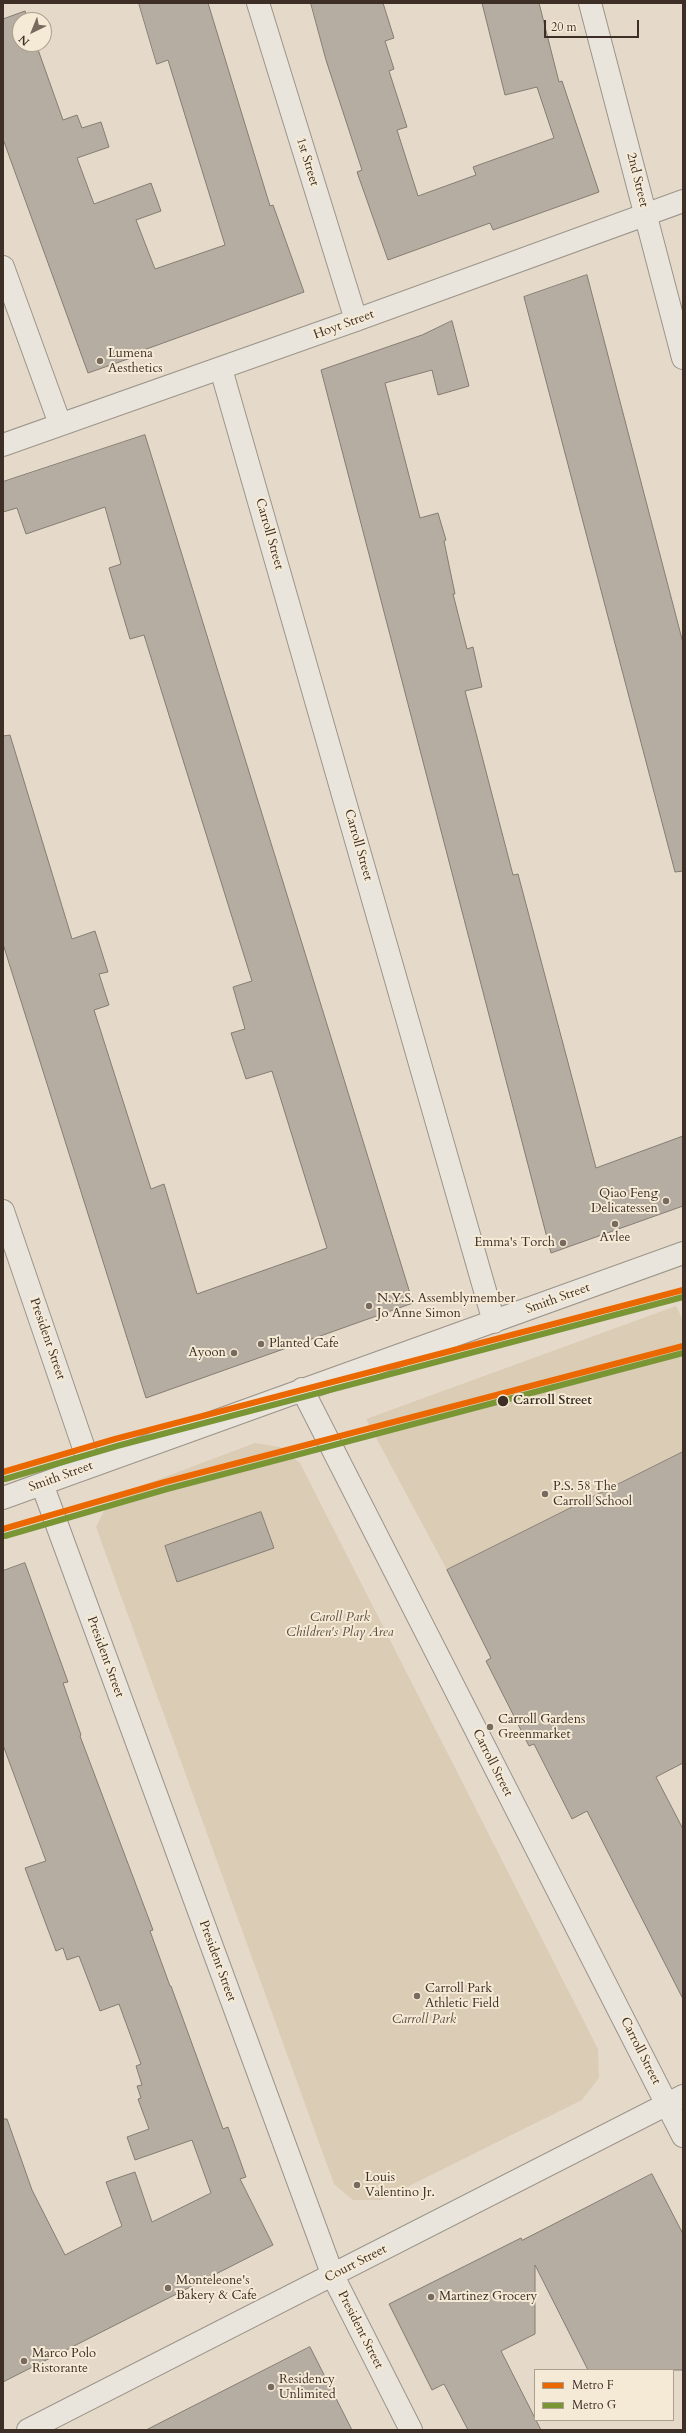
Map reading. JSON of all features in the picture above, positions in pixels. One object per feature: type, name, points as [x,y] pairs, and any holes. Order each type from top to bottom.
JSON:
[{"type":"street","name":"1st Street","points":[[258,3],[356,320]]},
{"type":"street","name":"2nd Street","points":[[590,3],[683,358]]},
{"type":"street","name":"Hoyt Street","points":[[3,445],[221,369],[683,201]]},
{"type":"street","points":[[3,267],[60,424]]},
{"type":"street","name":"Carroll Street","points":[[221,369],[494,1322]]},
{"type":"street","name":"President Street","points":[[3,1211],[90,1466]]},
{"type":"street","name":"Smith Street","points":[[3,1498],[683,1253]]},
{"type":"street","name":"Carroll Street","points":[[302,1389],[675,2100],[683,2136]]},
{"type":"street","name":"President Street","points":[[42,1484],[333,2276],[411,2430]]},
{"type":"street","name":"Court Street","points":[[28,2430],[333,2276],[675,2100]]},
{"type":"green space","points":[[676,1306],[683,1320],[683,1452],[447,1570],[366,1419]]},
{"type":"green space","name":"Carroll Park","points":[[255,1443],[280,1447],[300,1463],[598,2049],[599,2078],[582,2100],[381,2200],[353,2200],[334,2184],[96,1527],[105,1509],[122,1493]]},
{"type":"building","points":[[139,3],[208,3],[270,206],[273,205],[304,292],[141,351],[142,354],[88,373],[3,139],[3,19],[12,16],[12,52],[39,52],[63,120],[77,115],[82,128],[101,122],[109,147],[77,158],[94,204],[151,183],[161,211],[136,220],[155,269],[225,245],[168,60],[157,64]]},
{"type":"building","points":[[311,3],[383,3],[394,38],[385,41],[394,69],[389,71],[407,127],[397,130],[418,196],[476,175],[473,167],[554,138],[537,87],[505,95],[482,3],[539,3],[559,82],[562,81],[599,192],[493,230],[490,223],[388,260],[357,172],[362,170],[326,60]]},
{"type":"building","points":[[587,275],[683,643],[683,871],[675,872],[524,297]]},
{"type":"building","points":[[452,321],[469,386],[438,395],[432,370],[385,383],[420,518],[438,513],[446,540],[444,541],[455,594],[453,594],[467,649],[473,647],[482,687],[465,691],[513,875],[518,874],[596,1168],[683,1136],[683,1206],[551,1253],[321,370],[422,335]]},
{"type":"building","points":[[145,435],[413,1303],[146,1398],[3,944],[3,736],[10,735],[72,939],[95,931],[108,972],[99,974],[109,1005],[94,1010],[151,1189],[164,1184],[197,1294],[327,1248],[272,1071],[246,1079],[231,1033],[245,1029],[233,987],[252,981],[144,635],[130,639],[109,568],[121,564],[105,507],[26,534],[17,508],[3,512],[3,482]]},
{"type":"building","points":[[683,1452],[683,1763],[656,1777],[683,1829],[683,1999],[587,1811],[572,1819],[534,1744],[529,1746],[486,1661],[491,1658],[447,1570]]},
{"type":"building","points":[[261,1512],[274,1548],[177,1582],[165,1546]]},
{"type":"building","points":[[25,1563],[68,1682],[63,1683],[81,1735],[80,1736],[153,1930],[150,1931],[223,2129],[228,2127],[246,2177],[240,2179],[273,2245],[3,2382],[3,2119],[7,2119],[32,2190],[65,2255],[122,2226],[106,2182],[135,2172],[152,2222],[211,2193],[192,2140],[135,2160],[127,2137],[149,2129],[138,2099],[141,2098],[137,2086],[142,2085],[136,2066],[141,2064],[119,2004],[100,2011],[79,1956],[67,1960],[63,1948],[56,1951],[25,1868],[46,1861],[3,1745],[3,1571]]},
{"type":"building","points":[[652,2174],[683,2234],[683,2370],[587,2369],[535,2265],[535,2334],[501,2351],[534,2416],[534,2421],[536,2421],[541,2430],[468,2430],[444,2384],[432,2390],[389,2304],[521,2238],[522,2240]]},
{"type":"building","points":[[310,2347],[352,2430],[146,2430],[205,2400]]},
{"type":"metro line","name":"F","points":[[3,1472],[115,1439],[683,1290]]},
{"type":"metro line","name":"G","points":[[5,1479],[117,1446],[683,1297]]},
{"type":"metro line","name":"F","points":[[3,1529],[165,1482],[683,1346]]},
{"type":"metro line","name":"G","points":[[5,1536],[167,1489],[683,1353]]},
{"type":"place","name":"Lumena Aesthetics","points":[[100,361]]},
{"type":"place","name":"Qiao Feng Delicatessen","points":[[666,1201]]},
{"type":"place","name":"Avlee","points":[[615,1224]]},
{"type":"place","name":"Emma's Torch","points":[[563,1243]]},
{"type":"place","name":"N.Y.S. Assemblymember Jo Anne Simon","points":[[369,1306]]},
{"type":"place","name":"Planted Cafe","points":[[261,1344]]},
{"type":"place","name":"Ayoon","points":[[234,1353]]},
{"type":"place","name":"Carroll Street","points":[[503,1401]]},
{"type":"place","name":"P.S. 58 The Carroll School","points":[[545,1494]]},
{"type":"place","name":"Carroll Gardens Greenmarket","points":[[490,1727]]},
{"type":"place","name":"Carroll Park Athletic Field","points":[[417,1996]]},
{"type":"place","name":"Louis Valentino Jr.","points":[[357,2185]]},
{"type":"place","name":"Monteleone's Bakery & Cafe","points":[[168,2288]]},
{"type":"place","name":"Martinez Grocery","points":[[431,2297]]},
{"type":"place","name":"Marco Polo Ristorante","points":[[24,2361]]},
{"type":"place","name":"Residency Unlimited","points":[[271,2387]]},
{"type":"park label","name":"Caroll Park Children's Play Area","points":[[340,1626]]}]
